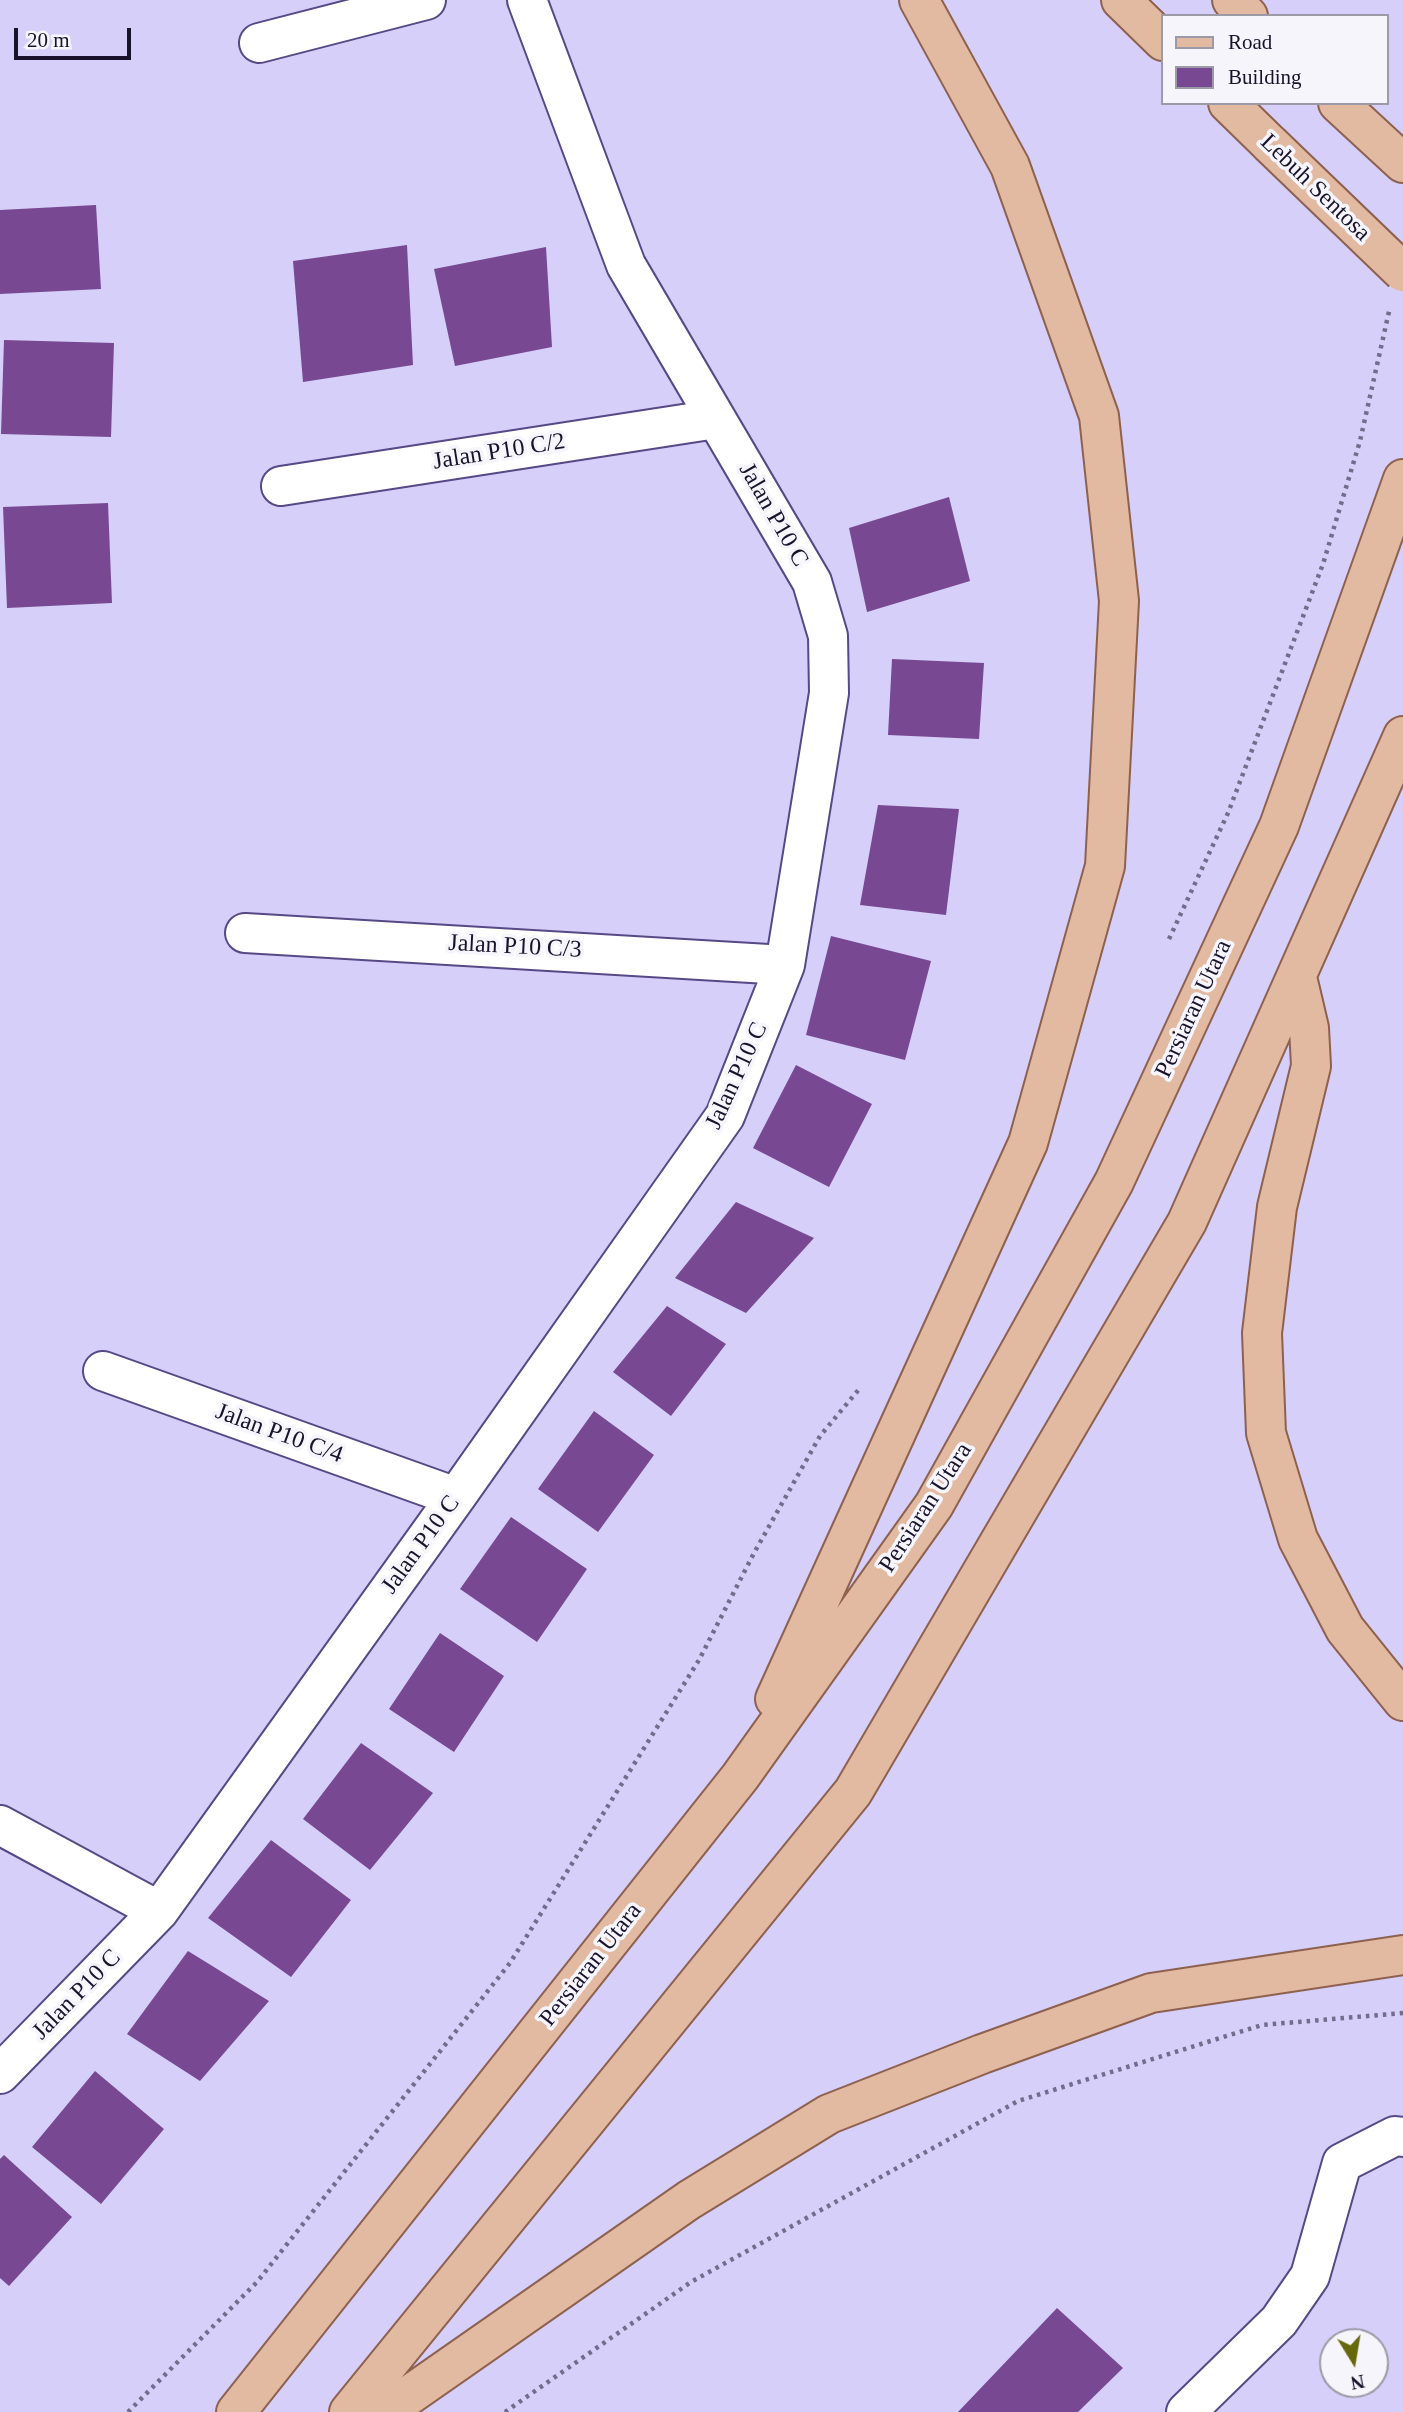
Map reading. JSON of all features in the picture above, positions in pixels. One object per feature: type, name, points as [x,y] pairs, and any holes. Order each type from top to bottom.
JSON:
[{"type":"main road","points":[[740,1777],[1028,1143],[1105,866],[1119,601],[1099,416],[1010,166],[919,0]]},
{"type":"main road","points":[[1121,0],[1162,40]]},
{"type":"main road","points":[[1232,0],[1246,14]]},
{"type":"main road","name":"Lebuh Sentosa","points":[[1230,105],[1270,144],[1397,288]]},
{"type":"main road","points":[[1340,105],[1403,163]]},
{"type":"main road","name":"Persiaran Utara","points":[[236,2412],[740,1777],[934,1505],[1114,1182],[1279,826],[1403,479]]},
{"type":"main road","points":[[349,2412],[853,1792],[1186,1223],[1403,736]]},
{"type":"main road","points":[[1297,977],[1309,1028],[1311,1066],[1277,1207],[1262,1333],[1266,1433],[1298,1539],[1345,1629],[1403,1701]]},
{"type":"main road","points":[[385,2412],[689,2200],[829,2114],[982,2054],[1150,1993],[1403,1955]]},
{"type":"street","points":[[258,43],[426,0]]},
{"type":"street","name":"Jalan P10 C","points":[[0,2074],[159,1911],[456,1497],[724,1116],[785,965],[830,693],[828,636],[812,582],[625,265],[527,0]]},
{"type":"street","name":"Jalan P10 C/2","points":[[281,486],[716,419]]},
{"type":"street","name":"Jalan P10 C/3","points":[[245,933],[785,965]]},
{"type":"street","name":"Jalan P10 C/4","points":[[103,1371],[456,1497]]},
{"type":"street","points":[[0,1825],[159,1911]]},
{"type":"street","points":[[1186,2412],[1279,2321],[1310,2276],[1342,2163],[1395,2136],[1403,2137]]},
{"type":"path","points":[[1168,939],[1228,813],[1323,564],[1360,441],[1397,288]]},
{"type":"path","points":[[128,2412],[257,2282],[510,1963],[699,1660],[754,1553],[820,1436],[860,1388]]},
{"type":"path","points":[[505,2412],[691,2282],[1018,2101],[1262,2025],[1403,2013]]},
{"type":"building","points":[[96,205],[101,289],[0,294],[0,210]]},
{"type":"building","points":[[407,245],[413,365],[303,382],[293,261]]},
{"type":"building","points":[[546,247],[552,347],[455,366],[434,269]]},
{"type":"building","points":[[4,340],[114,343],[111,437],[1,434]]},
{"type":"building","points":[[949,497],[970,581],[867,612],[849,528]]},
{"type":"building","points":[[108,503],[112,603],[7,608],[3,507]]},
{"type":"building","points":[[892,659],[984,663],[979,739],[888,735]]},
{"type":"building","points":[[878,805],[959,809],[946,915],[860,905]]},
{"type":"building","points":[[831,936],[931,961],[905,1060],[806,1035]]},
{"type":"building","points":[[796,1065],[872,1104],[829,1187],[753,1148]]},
{"type":"building","points":[[736,1202],[814,1238],[746,1313],[675,1278]]},
{"type":"building","points":[[667,1306],[726,1344],[671,1416],[613,1372]]},
{"type":"building","points":[[594,1411],[654,1455],[598,1532],[538,1489]]},
{"type":"building","points":[[511,1517],[587,1569],[537,1642],[460,1589]]},
{"type":"building","points":[[440,1633],[504,1676],[454,1752],[389,1709]]},
{"type":"building","points":[[361,1743],[433,1793],[370,1870],[303,1819]]},
{"type":"building","points":[[271,1840],[351,1900],[291,1977],[208,1918]]},
{"type":"building","points":[[188,1951],[269,2001],[200,2081],[127,2034]]},
{"type":"building","points":[[95,2071],[164,2129],[101,2204],[32,2147]]},
{"type":"building","points":[[4,2155],[72,2217],[9,2286],[0,2278],[0,2159]]},
{"type":"building","points":[[1057,2308],[1123,2368],[1078,2412],[958,2412]]}]
